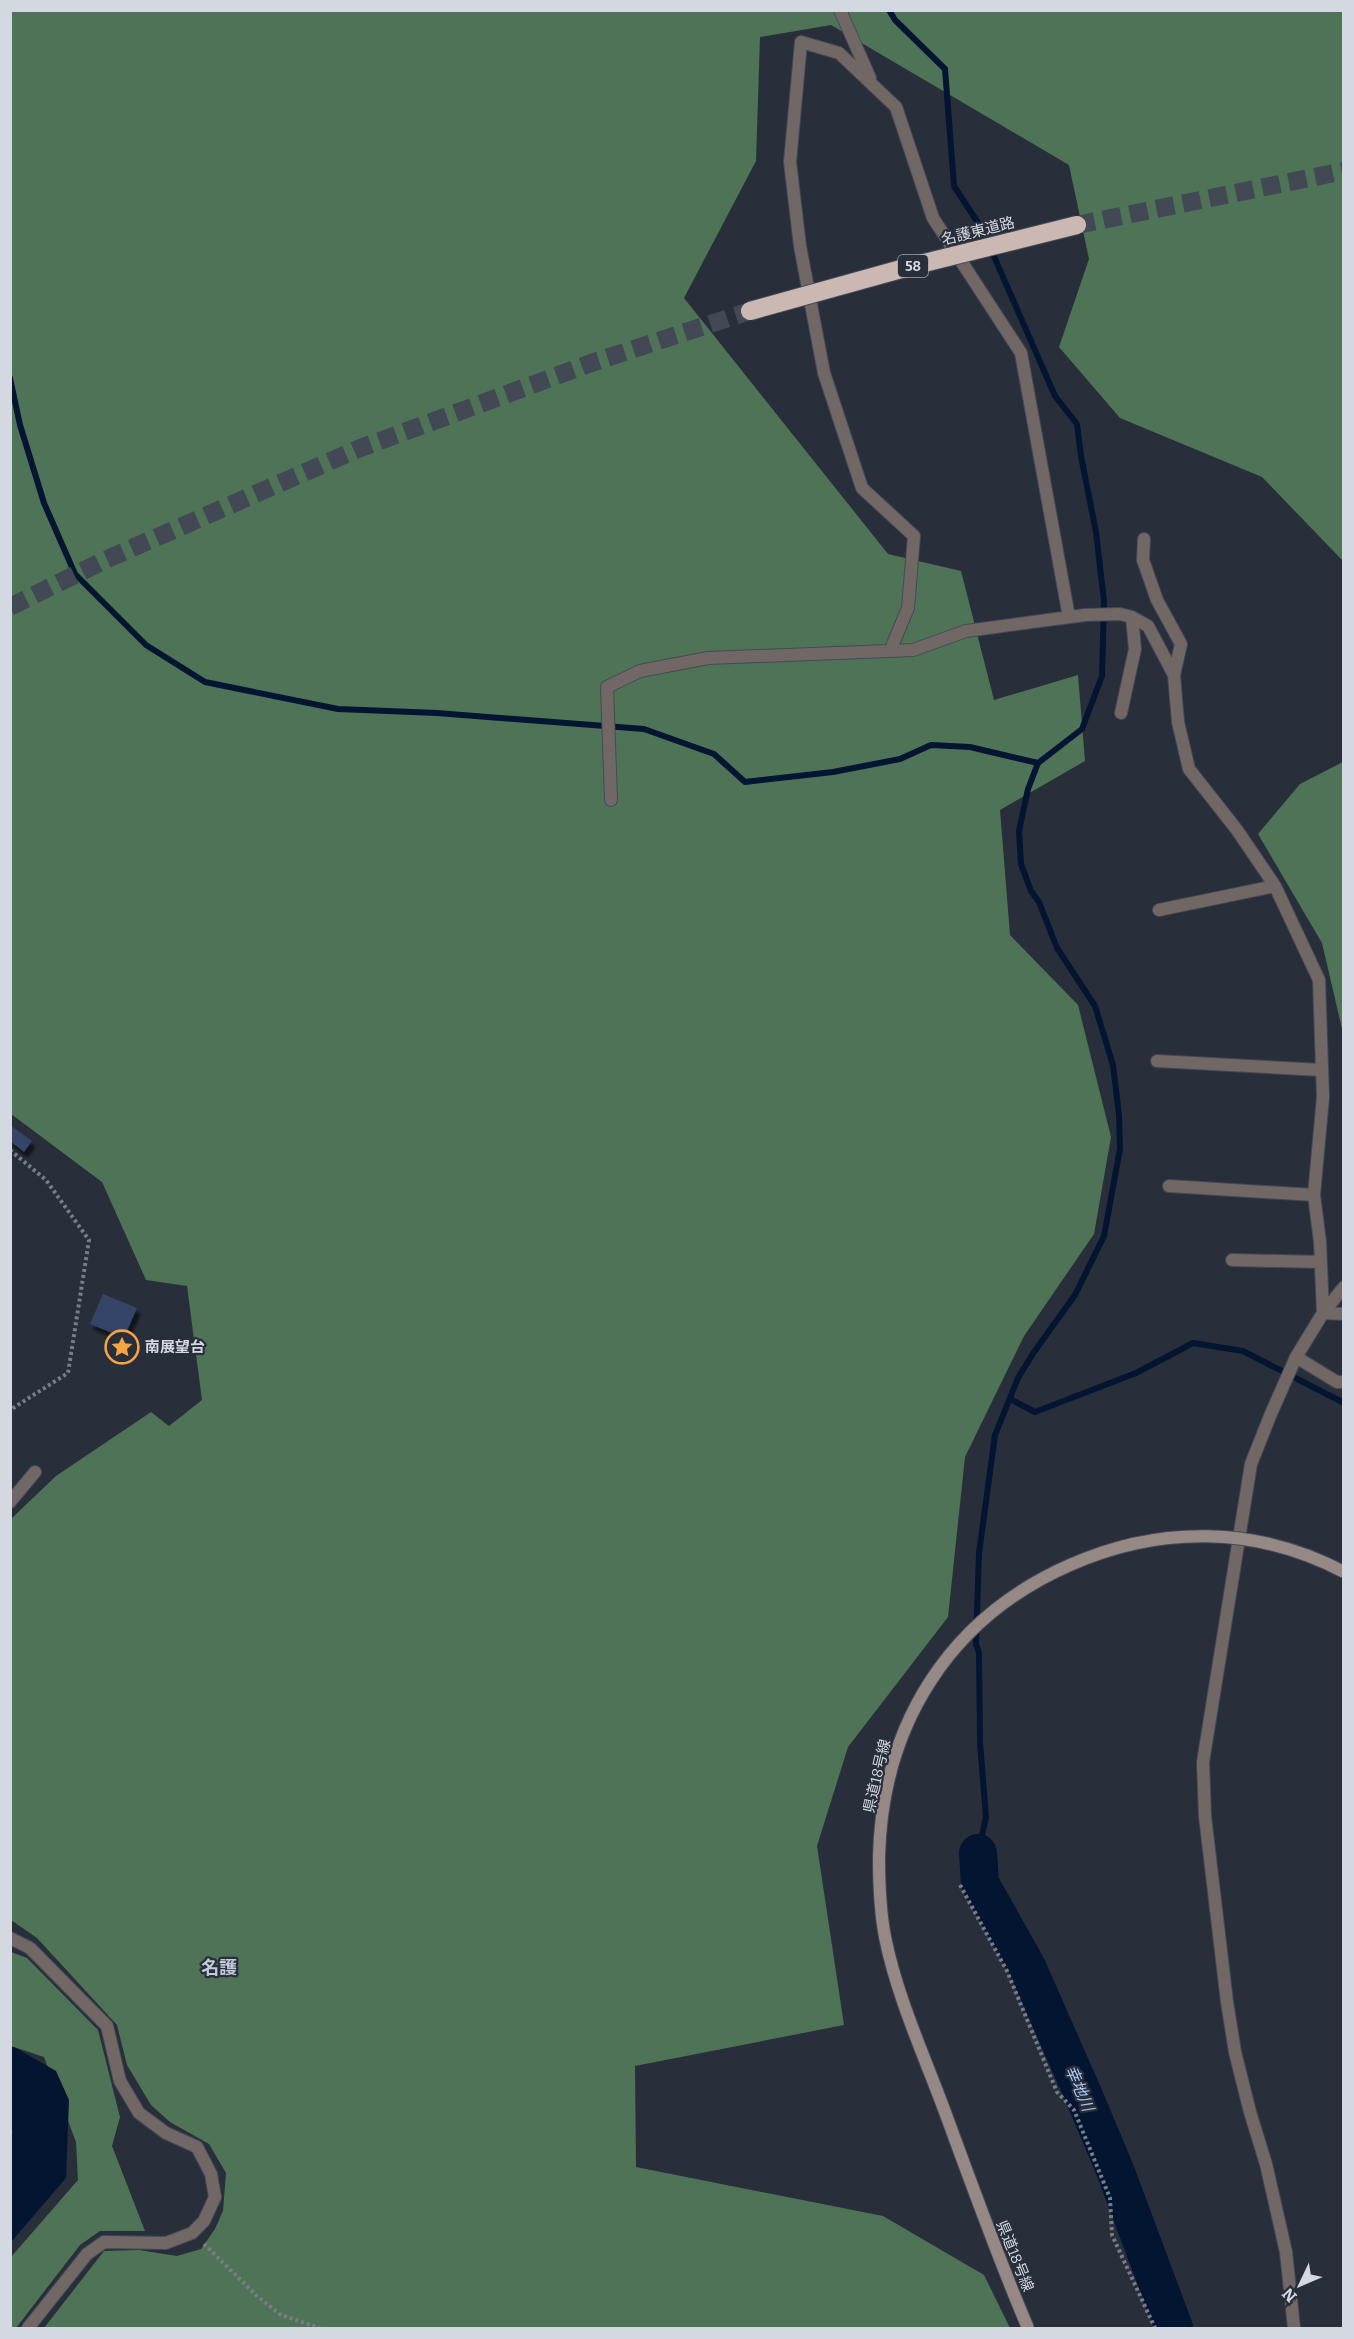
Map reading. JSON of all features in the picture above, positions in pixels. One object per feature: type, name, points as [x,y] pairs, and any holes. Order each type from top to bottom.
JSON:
[{"type":"highway","name":"名護東道路","points":[[750,311],[912,266],[1077,225]]},
{"type":"main road","name":"県道18号線","points":[[1029,2328],[990,2234],[901,1991],[885,1937],[879,1876],[880,1834],[885,1795],[902,1735],[917,1701],[937,1670],[957,1645],[986,1617],[1050,1573],[1093,1555],[1134,1543],[1167,1537],[1209,1536],[1280,1545],[1344,1572]]},
{"type":"street","points":[[840,10],[873,84]]},
{"type":"street","points":[[890,651],[908,608],[914,536],[862,488],[824,373],[800,246],[790,162],[801,42],[839,53],[896,107],[933,218],[1021,353],[1069,617]]},
{"type":"street","points":[[1144,539],[1143,560],[1157,600],[1181,644],[1174,675],[1178,723],[1189,769],[1237,830],[1275,886],[1319,980],[1323,1097],[1314,1195],[1323,1313]]},
{"type":"street","points":[[611,800],[607,687],[640,671],[708,658],[913,650],[966,631],[1085,615],[1126,615],[1148,626],[1174,675]]},
{"type":"street","points":[[1121,713],[1135,649],[1126,615]]},
{"type":"street","points":[[1160,910],[1275,886]]},
{"type":"street","points":[[1157,1061],[1322,1070]]},
{"type":"street","points":[[1169,1186],[1314,1195]]},
{"type":"street","points":[[1232,1260],[1320,1262]]},
{"type":"street","points":[[1294,2328],[1286,2252],[1235,2052],[1205,1816],[1203,1762],[1251,1464],[1295,1360],[1323,1313],[1344,1287]]},
{"type":"street","points":[[1323,1313],[1344,1314]]},
{"type":"street","points":[[1295,1360],[1337,1382],[1344,1382]]},
{"type":"street","points":[[10,1502],[35,1472]]},
{"type":"street","points":[[10,1938],[30,1948],[107,2026],[120,2081],[139,2113],[166,2133],[197,2147],[211,2174],[215,2198],[204,2221],[192,2233],[166,2243],[104,2242],[87,2254],[28,2328]]},
{"type":"path","points":[[10,1150],[46,1180],[89,1240],[68,1373],[10,1410]]},
{"type":"path","points":[[960,1885],[1007,1971],[1057,2092],[1074,2110],[1110,2198],[1112,2235],[1155,2328]]},
{"type":"path","points":[[192,2233],[257,2296],[281,2315],[320,2328]]},
{"type":"green space","points":[[11,11],[1343,11],[1343,561],[1262,477],[1120,418],[1059,347],[1089,259],[1069,165],[831,25],[760,37],[756,161],[684,298],[888,554],[961,571],[994,700],[1078,675],[1085,761],[1000,810],[1010,935],[1078,1005],[1111,1137],[1094,1234],[1024,1336],[965,1457],[948,1617],[848,1747],[817,1846],[844,2025],[635,2066],[636,2167],[883,2216],[984,2275],[1010,2328],[44,2328],[104,2251],[139,2250],[177,2256],[201,2249],[215,2229],[223,2211],[226,2173],[209,2144],[170,2122],[151,2105],[127,2065],[117,2025],[37,1938],[11,1920],[11,1519],[56,1476],[151,1412],[169,1426],[202,1400],[187,1286],[146,1280],[102,1182],[11,1114]]},
{"type":"green space","points":[[1343,762],[1343,1033],[1322,943],[1258,834],[1300,784]]},
{"type":"green space","points":[[11,1952],[27,1958],[98,2030],[120,2117],[112,2146],[145,2231],[100,2231],[80,2245],[16,2328],[11,2328],[11,2257],[78,2180],[76,2142],[44,2057],[11,2046]]},
{"type":"water","points":[[11,2047],[56,2071],[69,2100],[66,2178],[11,2242],[10,2139],[13,2131],[10,2130]]},
{"type":"building","points":[[10,1125],[32,1141],[24,1152],[10,1141]]},
{"type":"building","points":[[103,1294],[137,1308],[124,1338],[90,1324]]},
{"type":"waterway","points":[[889,10],[895,20],[945,69],[954,186],[982,229],[1055,396],[1077,424],[1096,532],[1104,601],[1102,676],[1082,729],[1038,763],[1028,789],[1019,831],[1021,864],[1031,891],[1039,902],[1057,948],[1095,1006],[1113,1065],[1119,1115],[1120,1149],[1104,1236],[1075,1295],[1018,1378],[995,1435],[979,1553],[976,1644],[979,1653],[980,1743],[986,1817],[978,1853]]},
{"type":"waterway","points":[[10,378],[20,425],[44,503],[75,574],[146,645],[205,682],[338,709],[437,713],[644,729],[714,754],[745,782],[833,772],[900,759],[931,745],[970,747],[1038,763]]},
{"type":"waterway","points":[[1010,1399],[1035,1412],[1136,1373],[1193,1343],[1243,1351],[1344,1403]]},
{"type":"waterway","name":"幸地川","points":[[978,1853],[980,1883],[1027,1967],[1083,2094],[1115,2170],[1174,2328]]},
{"type":"tunnel","points":[[1077,225],[1344,171]]},
{"type":"tunnel","points":[[10,607],[105,560],[358,449],[594,362],[750,311]]},
{"type":"place","name":"南展望台","points":[[122,1347]]},
{"type":"district","name":"名護","points":[[219,1968]]}]
